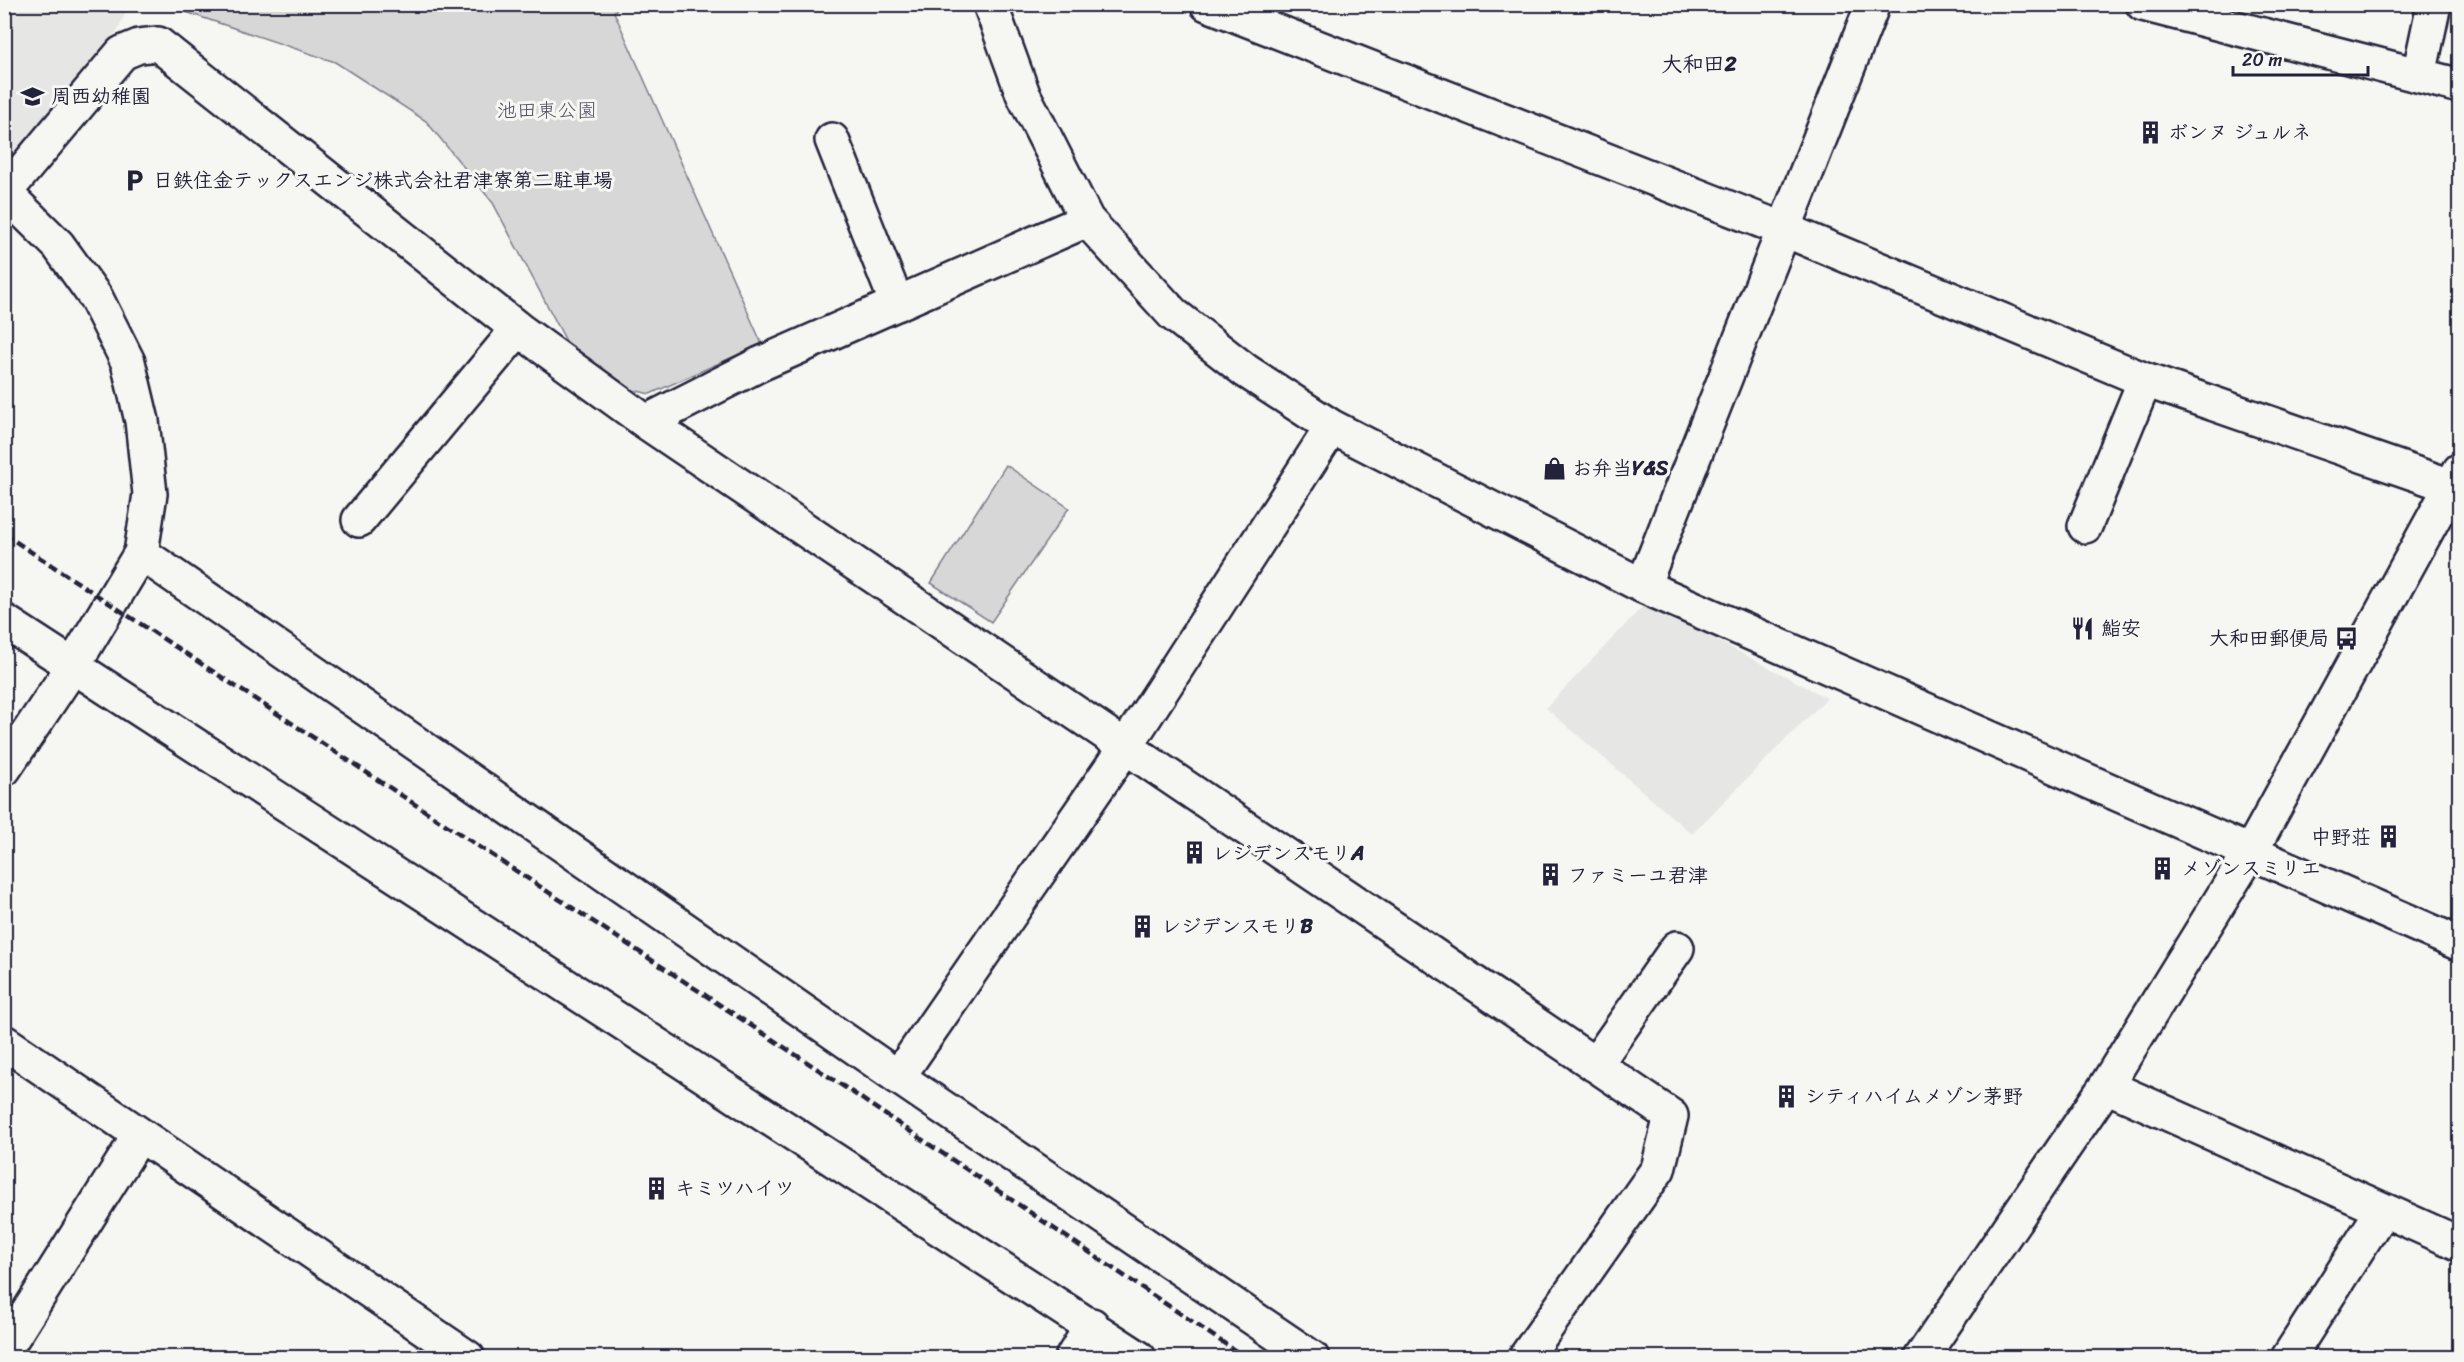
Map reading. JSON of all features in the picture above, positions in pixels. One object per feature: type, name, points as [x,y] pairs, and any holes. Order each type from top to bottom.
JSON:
[{"type":"street","points":[[990,4],[1023,94],[1087,220],[1173,314],[1246,371],[1332,427],[1643,586],[2460,944]]},
{"type":"street","points":[[1207,4],[1785,230],[2145,380],[2455,478],[2251,851],[2106,1086],[1921,1358]]},
{"type":"street","points":[[1643,586],[1873,4]]},
{"type":"street","points":[[2143,4],[2460,86]]},
{"type":"street","points":[[2419,75],[2434,4]]},
{"type":"street","points":[[4,769],[73,666],[141,553],[150,494],[142,421],[128,362],[96,297],[58,245],[5,192],[122,53],[140,46],[158,44],[518,329],[646,422],[1671,1116],[1659,1169],[1525,1358]]},
{"type":"street","points":[[832,140],[897,304]]},
{"type":"street","points":[[646,422],[760,364],[1087,220]]},
{"type":"street","points":[[359,520],[518,329]]},
{"type":"street","points":[[2085,526],[2145,380]]},
{"type":"street","points":[[898,1077],[1126,746],[1332,427]]},
{"type":"street","points":[[141,553],[898,1077],[1312,1358]]},
{"type":"street","points":[[4,621],[1092,1325],[1139,1358]]},
{"type":"street","points":[[1595,1065],[1677,948]]},
{"type":"street","points":[[4,1042],[468,1358]]},
{"type":"street","points":[[2106,1086],[2460,1244]]},
{"type":"street","points":[[4,1351],[139,1136]]},
{"type":"street","points":[[2288,1358],[2382,1211]]},
{"type":"street","points":[[1072,1358],[1092,1325]]},
{"type":"shaded area","name":"周西幼稚園","points":[[5,4],[129,5],[117,31],[5,161]]},
{"type":"shaded area","points":[[1646,603],[1827,698],[1692,834],[1546,708]]},
{"type":"green space","name":"池田東公園","points":[[165,5],[620,5],[614,12],[762,344],[650,394],[621,387],[574,356],[493,203],[426,121],[335,62]]},
{"type":"green space","points":[[1006,465],[1069,508],[991,622],[931,583]]},
{"type":"railway","points":[[4,534],[825,1074],[1246,1358]]},
{"type":"place","name":"周西幼稚園","points":[[33,96]]},
{"type":"place","name":"ボンヌ ジュルネ","points":[[2150,132]]},
{"type":"place","name":"日鉄住金テックスエンジ株式会社君津寮第二駐車場","points":[[135,180]]},
{"type":"place","name":"お弁当Y&S","points":[[1554,468]]},
{"type":"place","name":"鮨安","points":[[2083,628]]},
{"type":"place","name":"大和田郵便局","points":[[2347,638]]},
{"type":"place","name":"中野荘","points":[[2389,837]]},
{"type":"place","name":"レジデンスモリA","points":[[1194,853]]},
{"type":"place","name":"メゾンスミリエ","points":[[2163,868]]},
{"type":"place","name":"ファミーユ君津","points":[[1550,875]]},
{"type":"place","name":"レジデンスモリB","points":[[1143,926]]},
{"type":"place","name":"シティハイムメゾン茅野","points":[[1787,1096]]},
{"type":"place","name":"キミツハイツ","points":[[657,1188]]},
{"type":"district","name":"大和田2","points":[[1699,64]]}]
